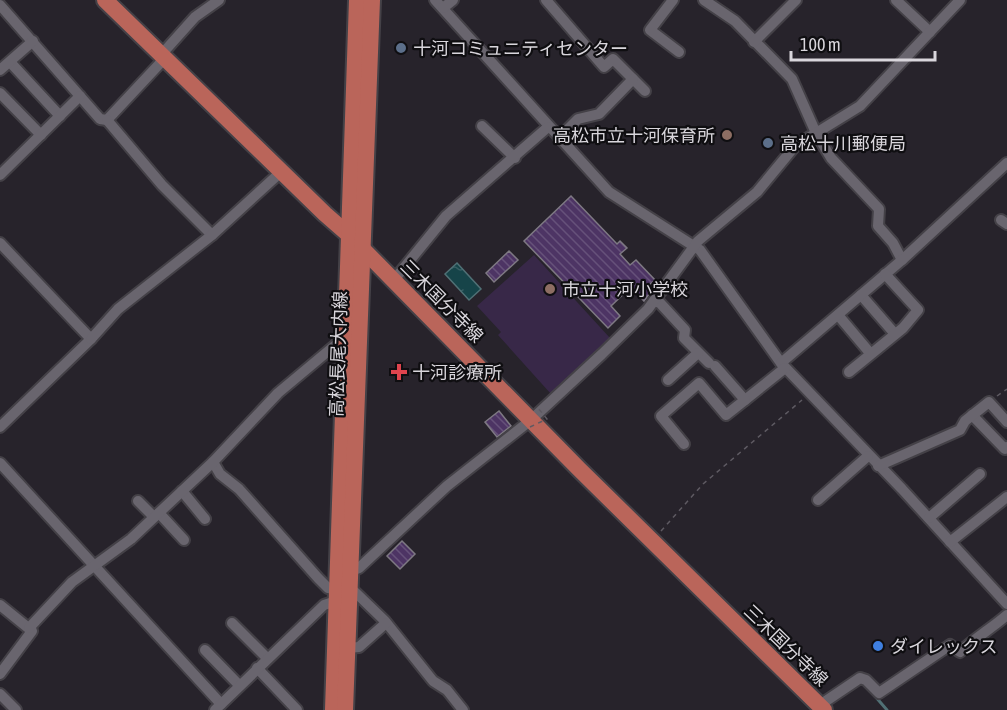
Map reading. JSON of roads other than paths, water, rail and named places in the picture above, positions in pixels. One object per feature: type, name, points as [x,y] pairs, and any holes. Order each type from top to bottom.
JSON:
[{"type":"main road","name":"三木国分寺線","points":[[105,0],[349,235],[533,418],[651,540],[822,708]]},
{"type":"main road","name":"高松長尾大内線","points":[[345,710],[347,648],[343,588],[345,337],[357,0]]},
{"type":"main road","name":"高松長尾大内線","points":[[333,710],[343,588],[372,0]]},
{"type":"street","points":[[107,120],[195,17],[219,0]]},
{"type":"street","points":[[453,0],[439,4],[548,127],[609,192],[700,250],[783,366],[929,518],[1007,604]]},
{"type":"street","points":[[546,0],[604,67],[613,59],[645,91]]},
{"type":"street","points":[[673,0],[650,30],[679,52]]},
{"type":"street","points":[[704,0],[735,21],[792,79],[816,133],[831,158],[879,209],[878,226],[893,243],[902,260]]},
{"type":"street","points":[[754,42],[796,0]]},
{"type":"street","points":[[896,0],[930,32]]},
{"type":"street","points":[[0,463],[95,564],[218,707],[447,486],[533,418],[602,354],[654,302],[694,246],[757,192],[795,146],[860,106],[960,0]]},
{"type":"street","points":[[0,5],[100,118],[107,120],[162,185],[212,235]]},
{"type":"street","points":[[0,70],[33,41]]},
{"type":"street","points":[[10,62],[60,116]]},
{"type":"street","points":[[559,138],[578,119],[599,114],[633,79]]},
{"type":"street","points":[[0,93],[40,135]]},
{"type":"street","points":[[0,175],[80,96]]},
{"type":"street","points":[[482,126],[515,158]]},
{"type":"street","points":[[394,280],[446,216],[548,127]]},
{"type":"street","points":[[684,444],[661,416],[699,383],[726,415],[902,260],[1007,163]]},
{"type":"street","points":[[0,427],[92,339],[118,309],[212,235],[282,171]]},
{"type":"street","points":[[0,243],[92,339]]},
{"type":"street","points":[[849,372],[895,334],[918,310],[885,274]]},
{"type":"street","points":[[861,295],[895,334]]},
{"type":"street","points":[[654,302],[660,303],[685,330],[684,338],[745,400]]},
{"type":"street","points":[[837,315],[870,353]]},
{"type":"street","points":[[29,628],[72,582],[131,539],[213,462],[278,393],[345,337]]},
{"type":"street","points":[[668,380],[698,353]]},
{"type":"street","points":[[878,466],[960,430],[989,402],[1007,422]]},
{"type":"street","points":[[972,416],[1005,449],[1007,447]]},
{"type":"street","points":[[818,500],[868,456]]},
{"type":"street","points":[[213,462],[220,474],[239,489],[328,588],[343,588],[355,592],[386,623],[433,681],[447,690],[463,710]]},
{"type":"street","points":[[929,518],[980,474]]},
{"type":"street","points":[[182,491],[206,519]]},
{"type":"street","points":[[950,542],[1007,497]]},
{"type":"street","points":[[138,501],[184,540]]},
{"type":"street","points":[[0,605],[32,631],[0,674]]},
{"type":"street","points":[[822,708],[860,678],[866,680],[879,693],[950,645],[960,652],[1007,615]]},
{"type":"street","points":[[232,623],[267,658]]},
{"type":"street","points":[[347,648],[359,647],[386,623]]},
{"type":"street","points":[[205,650],[239,685]]},
{"type":"street","points":[[257,668],[297,710]]},
{"type":"street","points":[[0,694],[16,710]]},
{"type":"water","points":[[457,263],[481,289],[469,300],[445,274]]},
{"type":"waterway","points":[[874,695],[887,710]]},
{"type":"place","name":"十河コミュニティセンター","points":[[401,48]]},
{"type":"place","name":"高松市立十河保育所","points":[[727,135]]},
{"type":"place","name":"高松十川郵便局","points":[[768,143]]},
{"type":"place","name":"市立十河小学校","points":[[550,289]]},
{"type":"place","name":"十河診療所","points":[[399,372]]},
{"type":"place","name":"ダイレックス","points":[[878,646]]}]
